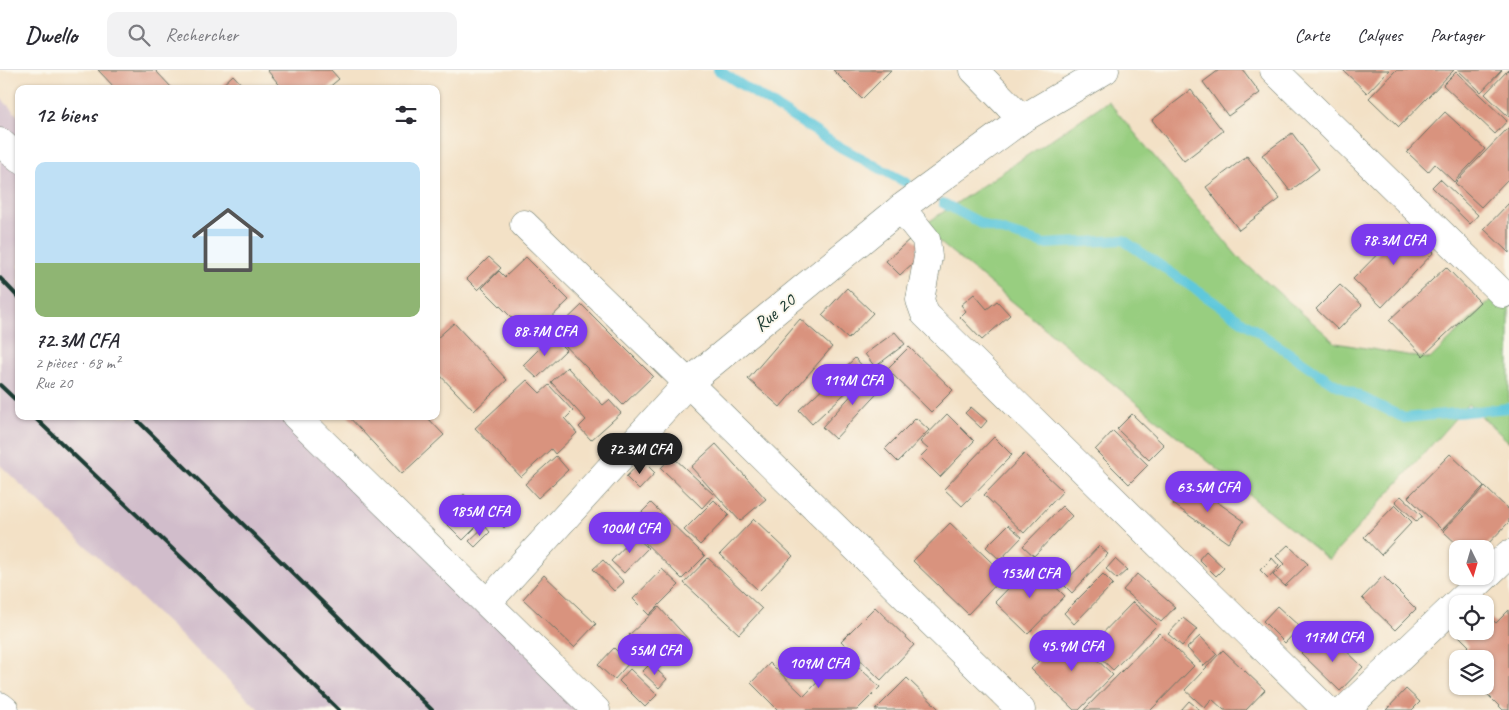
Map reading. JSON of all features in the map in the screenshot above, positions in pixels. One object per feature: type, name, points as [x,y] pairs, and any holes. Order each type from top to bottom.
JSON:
[{"type":"street","points":[[974,70],[1022,119]]},
{"type":"street","name":"Rue 20","points":[[487,603],[688,383],[901,208],[1022,119],[1105,70]]},
{"type":"street","points":[[1274,70],[1503,294]]},
{"type":"street","points":[[0,142],[15,155]]},
{"type":"street","points":[[901,208],[926,239],[928,256],[920,300],[925,314],[1326,710]]},
{"type":"street","points":[[524,224],[1021,710]]},
{"type":"street","points":[[300,420],[596,710]]},
{"type":"street","points":[[1345,710],[1509,554]]},
{"type":"street","points":[[0,706],[5,710]]},
{"type":"shaded area","points":[[0,97],[15,113],[15,420],[316,420],[596,710],[260,710],[0,465]]},
{"type":"green space","points":[[1108,101],[1238,257],[1336,343],[1430,359],[1509,282],[1509,442],[1468,404],[1329,560],[921,227]]},
{"type":"building","points":[[98,70],[155,70],[169,85],[112,85]]},
{"type":"building","points":[[267,70],[331,70],[339,79],[332,85],[280,85]]},
{"type":"building","points":[[833,70],[891,70],[862,99]]},
{"type":"building","points":[[1219,70],[1243,70],[1260,93],[1228,116],[1203,82]]},
{"type":"building","points":[[1343,70],[1389,70],[1367,93]]},
{"type":"building","points":[[1396,70],[1454,70],[1399,127],[1369,98]]},
{"type":"building","points":[[1458,70],[1502,70],[1481,92]]},
{"type":"building","points":[[1509,70],[1509,117],[1485,94]]},
{"type":"building","points":[[1456,72],[1507,121],[1495,134],[1443,85]]},
{"type":"building","points":[[233,75],[242,85],[222,85]]},
{"type":"building","points":[[1191,90],[1223,131],[1184,161],[1152,120]]},
{"type":"building","points":[[1445,112],[1485,149],[1454,182],[1435,164],[1428,172],[1407,152]]},
{"type":"building","points":[[1509,127],[1509,178],[1481,207],[1455,183]]},
{"type":"building","points":[[1292,133],[1319,169],[1290,191],[1262,155]]},
{"type":"building","points":[[1247,156],[1280,199],[1239,230],[1206,187]]},
{"type":"building","points":[[1440,179],[1478,215],[1470,224],[1432,187]]},
{"type":"building","points":[[1509,203],[1509,253],[1484,229]]},
{"type":"building","points":[[1406,225],[1434,252],[1382,307],[1353,279]]},
{"type":"building","points":[[912,237],[926,251],[900,275],[886,261]]},
{"type":"building","points":[[489,257],[501,268],[478,290],[467,279]]},
{"type":"building","points":[[526,257],[569,300],[531,337],[482,288],[499,271],[505,277]]},
{"type":"building","points":[[1446,267],[1480,302],[1423,356],[1389,320]]},
{"type":"building","points":[[1340,285],[1362,305],[1338,330],[1316,309]]},
{"type":"building","points":[[847,288],[873,313],[848,339],[822,315]]},
{"type":"building","points":[[974,294],[987,309],[997,301],[1010,315],[982,340],[960,317],[966,311],[961,305]]},
{"type":"building","points":[[582,305],[653,376],[623,405],[553,333]]},
{"type":"building","points":[[800,319],[832,347],[780,407],[748,379]]},
{"type":"building","points":[[454,323],[507,380],[474,411],[440,375],[440,335]]},
{"type":"building","points":[[895,332],[905,344],[875,367],[865,354]]},
{"type":"building","points":[[552,336],[566,350],[537,378],[523,365]]},
{"type":"building","points":[[909,347],[953,390],[931,412],[887,369]]},
{"type":"building","points":[[855,358],[868,372],[812,424],[799,410]]},
{"type":"building","points":[[567,367],[603,405],[609,400],[621,413],[591,440],[579,427],[586,420],[551,382]]},
{"type":"building","points":[[871,374],[884,386],[835,439],[822,427]]},
{"type":"building","points":[[527,380],[540,393],[549,385],[573,411],[565,419],[577,433],[555,454],[551,449],[521,477],[475,428]]},
{"type":"building","points":[[971,407],[987,421],[981,428],[965,413]]},
{"type":"building","points":[[947,414],[974,441],[940,477],[920,457],[928,449],[920,442]]},
{"type":"building","points":[[1132,414],[1164,445],[1149,460],[1117,429]]},
{"type":"building","points":[[916,418],[929,430],[898,462],[885,449]]},
{"type":"building","points":[[352,420],[430,420],[444,435],[402,474]]},
{"type":"building","points":[[1113,431],[1148,465],[1129,484],[1095,450]]},
{"type":"building","points":[[994,437],[1012,455],[962,506],[944,489]]},
{"type":"building","points":[[716,444],[766,499],[740,521],[691,467]]},
{"type":"building","points":[[1024,454],[1063,491],[1024,533],[984,495]]},
{"type":"building","points":[[1450,454],[1484,486],[1442,530],[1408,497]]},
{"type":"building","points":[[556,456],[568,470],[538,498],[525,484]]},
{"type":"building","points":[[672,456],[714,495],[702,508],[661,468]]},
{"type":"building","points":[[642,460],[655,473],[639,490],[626,477]]},
{"type":"building","points":[[1189,482],[1244,521],[1228,543],[1173,504]]},
{"type":"building","points":[[1485,487],[1509,510],[1509,522],[1492,540],[1452,540],[1443,531]]},
{"type":"building","points":[[464,494],[486,517],[463,540],[440,517]]},
{"type":"building","points":[[1401,496],[1422,516],[1417,522],[1395,501]]},
{"type":"building","points":[[714,500],[729,515],[700,545],[684,530]]},
{"type":"building","points":[[651,503],[705,556],[682,579],[628,526]]},
{"type":"building","points":[[1395,505],[1412,522],[1381,555],[1364,537]]},
{"type":"building","points":[[1062,506],[1072,516],[1034,556],[1023,546]]},
{"type":"building","points":[[500,508],[512,520],[504,528],[492,516]]},
{"type":"building","points":[[754,519],[793,556],[759,591],[720,554]]},
{"type":"building","points":[[950,523],[1005,575],[968,614],[913,561]]},
{"type":"building","points":[[1008,525],[1022,537],[1000,560],[986,547]]},
{"type":"building","points":[[485,526],[490,532],[475,547],[469,541]]},
{"type":"building","points":[[635,536],[648,548],[624,573],[611,561]]},
{"type":"building","points":[[1288,545],[1308,564],[1285,586],[1273,575],[1284,564],[1276,556]]},
{"type":"building","points":[[1099,546],[1108,554],[1072,593],[1063,584]]},
{"type":"building","points":[[1206,551],[1224,568],[1216,576],[1199,559]]},
{"type":"building","points":[[708,558],[762,609],[739,634],[684,583]]},
{"type":"building","points":[[1272,558],[1279,566],[1268,578],[1260,570]]},
{"type":"building","points":[[1115,559],[1127,570],[1117,579],[1106,569]]},
{"type":"building","points":[[603,560],[624,582],[614,591],[593,569]]},
{"type":"building","points":[[1032,564],[1065,596],[1028,634],[995,602]]},
{"type":"building","points":[[662,569],[679,585],[649,615],[633,599]]},
{"type":"building","points":[[1103,574],[1113,584],[1074,624],[1064,613]]},
{"type":"building","points":[[1137,574],[1175,607],[1161,622],[1123,590]]},
{"type":"building","points":[[544,575],[596,624],[574,647],[523,599]]},
{"type":"building","points":[[1383,576],[1416,609],[1395,630],[1362,598]]},
{"type":"building","points":[[1133,602],[1157,625],[1113,670],[1089,647]]},
{"type":"building","points":[[1277,606],[1300,627],[1285,643],[1263,621]]},
{"type":"building","points":[[659,607],[689,640],[659,668],[629,635]]},
{"type":"building","points":[[875,607],[914,645],[881,680],[841,641]]},
{"type":"building","points":[[1509,610],[1509,710],[1503,710],[1488,695],[1494,695],[1494,650],[1465,650],[1469,646],[1463,640],[1494,640],[1494,621],[1496,623]]},
{"type":"building","points":[[1183,618],[1197,629],[1182,646],[1168,634]]},
{"type":"building","points":[[1067,631],[1113,675],[1079,710],[1074,710],[1031,669]]},
{"type":"building","points":[[1159,633],[1194,666],[1151,710],[1084,710]]},
{"type":"building","points":[[1200,636],[1217,654],[1204,666],[1187,648]]},
{"type":"building","points":[[1334,639],[1363,667],[1340,691],[1301,653],[1314,641],[1323,650]]},
{"type":"building","points":[[614,648],[629,663],[614,680],[598,665]]},
{"type":"building","points":[[1223,650],[1265,690],[1246,710],[1224,710],[1212,699],[1205,708],[1185,690]]},
{"type":"building","points":[[845,654],[880,687],[857,710],[778,710],[751,683],[770,663],[804,696]]},
{"type":"building","points":[[650,664],[667,679],[659,688],[642,672]]},
{"type":"building","points":[[630,669],[657,695],[645,707],[619,681]]},
{"type":"building","points":[[907,678],[939,709],[875,710]]},
{"type":"building","points":[[1406,689],[1420,702],[1412,710],[1386,710]]},
{"type":"building","points":[[1189,701],[1200,710],[1181,710]]},
{"type":"waterway","points":[[718,70],[840,147],[907,183]]},
{"type":"waterway","points":[[943,203],[984,225],[1044,244],[1123,240],[1333,383],[1404,418],[1509,408]]},
{"type":"railway","points":[[0,278],[15,294]]},
{"type":"railway","points":[[0,385],[15,399]]},
{"type":"railway","points":[[37,420],[339,710]]},
{"type":"railway","points":[[137,420],[432,710]]}]
